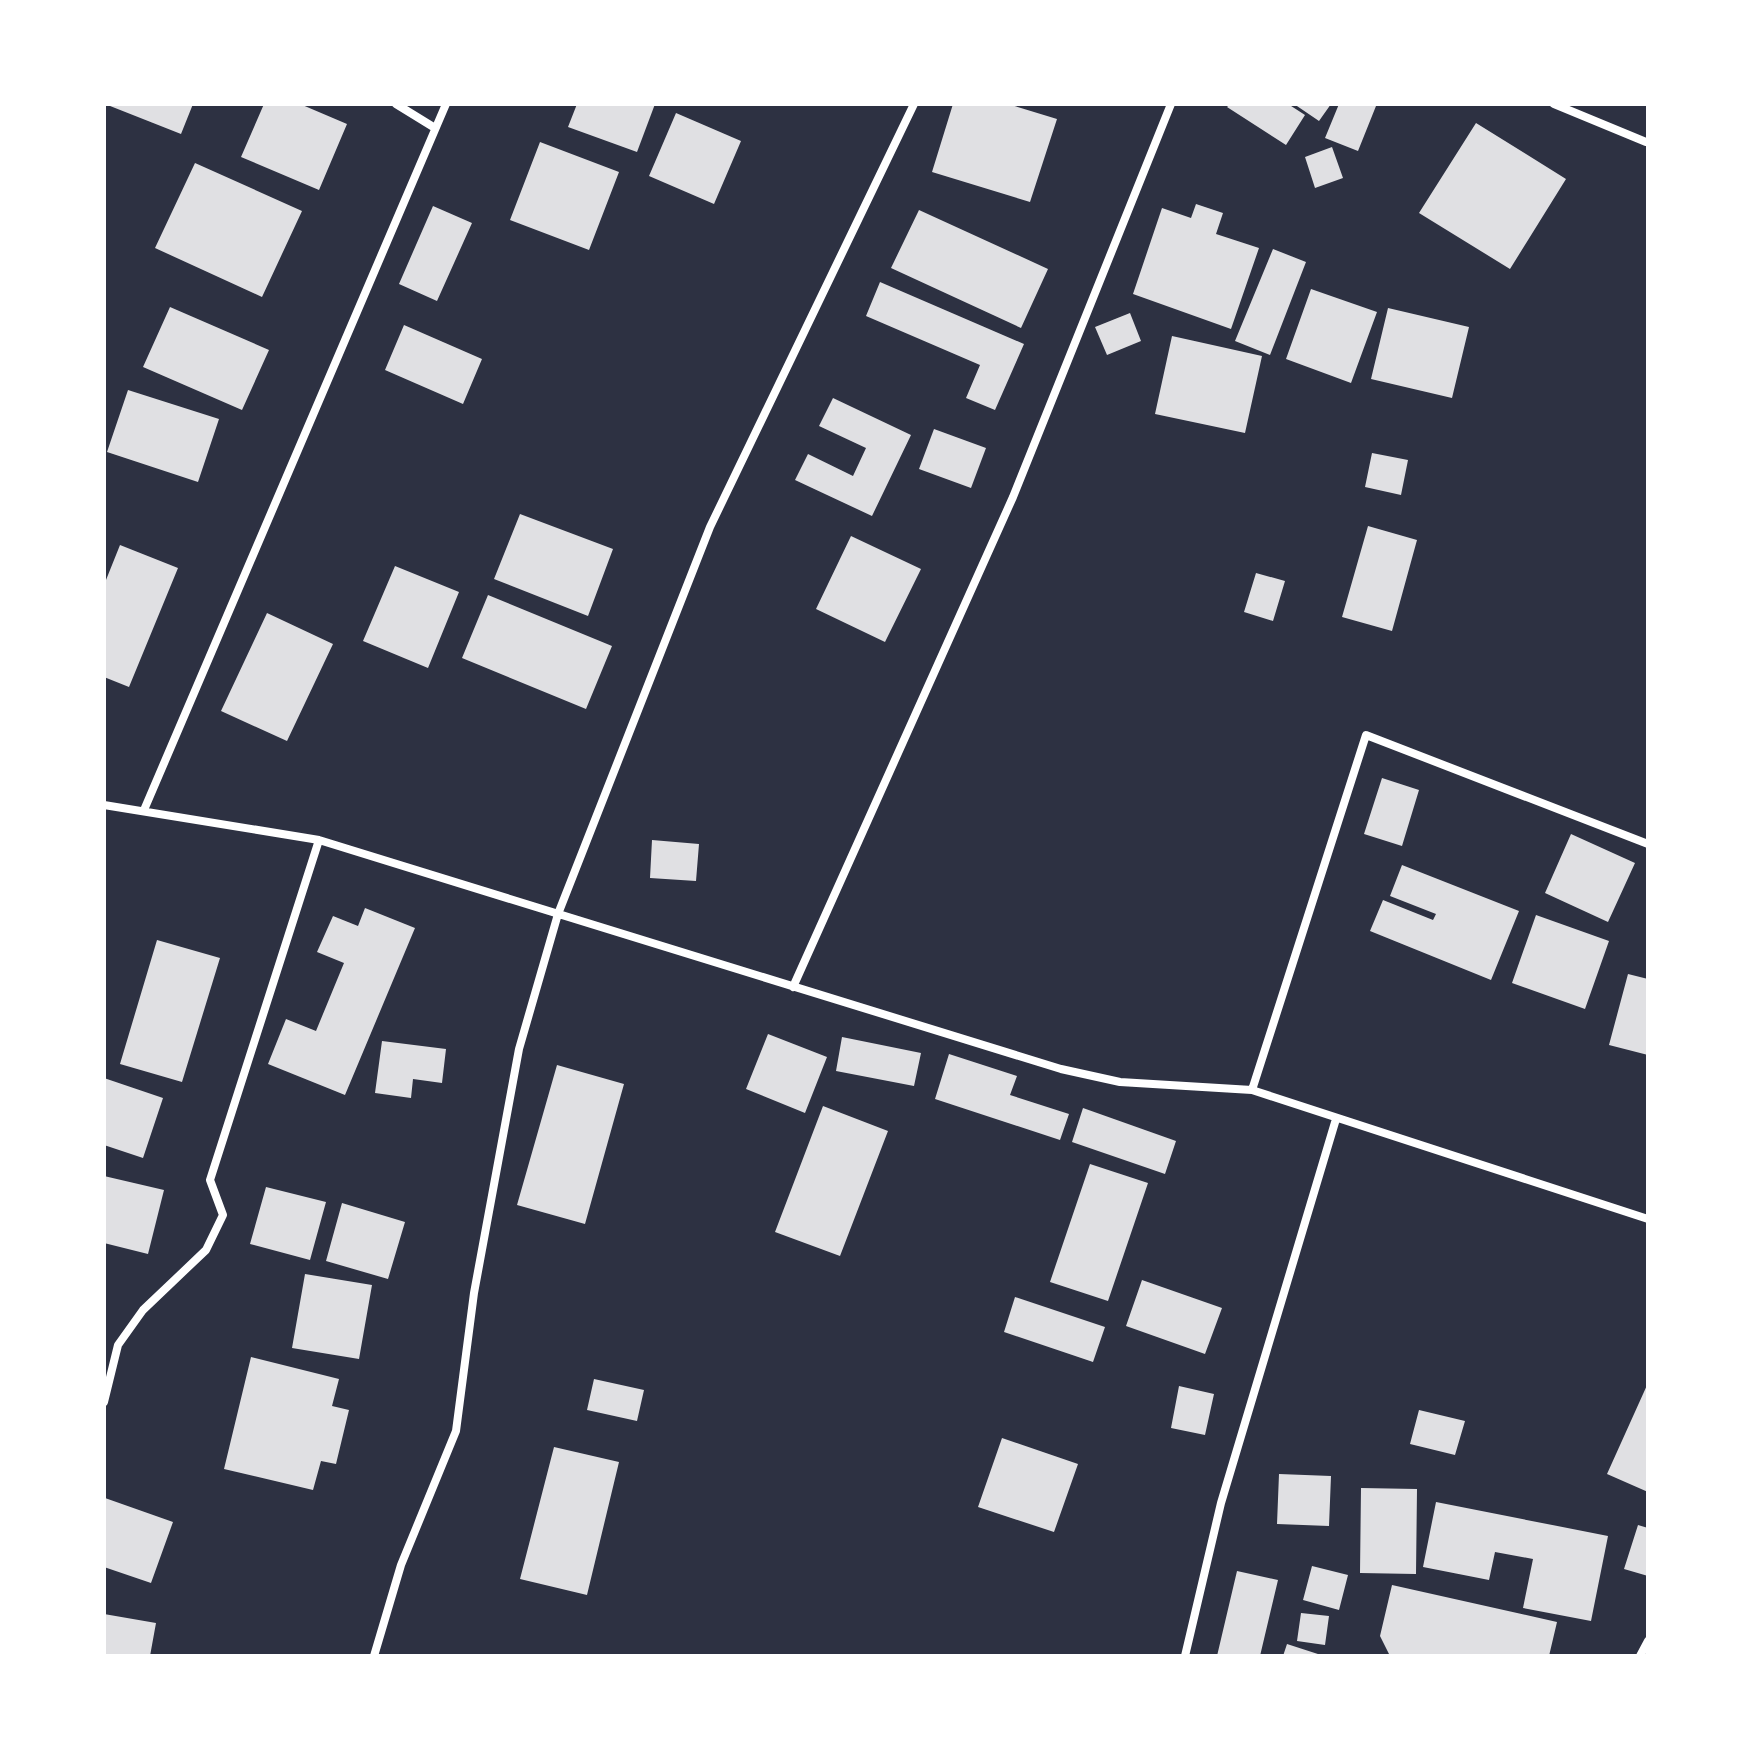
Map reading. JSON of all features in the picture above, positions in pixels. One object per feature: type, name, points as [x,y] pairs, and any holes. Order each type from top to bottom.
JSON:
[{"type":"street","points":[[396,104],[435,128]]},
{"type":"street","points":[[144,810],[446,104]]},
{"type":"street","points":[[374,1656],[401,1565],[456,1431],[474,1293],[519,1049],[558,914],[710,527],[914,104]]},
{"type":"street","points":[[793,987],[1013,497],[1171,104]]},
{"type":"street","points":[[1554,104],[1646,142]]},
{"type":"street","points":[[1252,1090],[1366,735],[1648,844]]},
{"type":"street","points":[[104,805],[319,840],[1061,1069],[1120,1082],[1252,1090],[1648,1219]]},
{"type":"street","points":[[104,1402],[118,1345],[143,1310],[206,1250],[223,1215],[210,1180],[319,840]]},
{"type":"street","points":[[1185,1656],[1221,1503],[1336,1119]]},
{"type":"street","points":[[1640,1656],[1648,1641]]},
{"type":"building","points":[[105,104],[193,104],[181,134]]},
{"type":"building","points":[[264,104],[300,104],[347,124],[319,190],[241,157]]},
{"type":"building","points":[[577,104],[655,104],[637,152],[568,127]]},
{"type":"building","points":[[953,104],[1008,104],[1057,119],[1030,202],[932,172]]},
{"type":"building","points":[[1230,104],[1288,104],[1305,115],[1286,145],[1227,107]]},
{"type":"building","points":[[1294,104],[1331,104],[1319,121]]},
{"type":"building","points":[[1339,104],[1376,106],[1358,151],[1325,138]]},
{"type":"building","points":[[676,113],[741,141],[714,204],[649,176]]},
{"type":"building","points":[[1476,123],[1566,179],[1510,269],[1419,213]]},
{"type":"building","points":[[540,142],[619,172],[589,250],[510,220]]},
{"type":"building","points":[[1332,147],[1343,178],[1315,188],[1305,157]]},
{"type":"building","points":[[195,163],[302,211],[262,297],[155,248]]},
{"type":"building","points":[[1196,204],[1223,213],[1216,234],[1259,248],[1231,329],[1133,294],[1162,208],[1191,218]]},
{"type":"building","points":[[433,206],[472,223],[437,301],[399,284]]},
{"type":"building","points":[[919,210],[1048,269],[1021,328],[891,268]]},
{"type":"building","points":[[1273,249],[1306,262],[1270,355],[1235,341]]},
{"type":"building","points":[[880,282],[1024,344],[995,410],[966,398],[980,365],[866,316]]},
{"type":"building","points":[[1311,289],[1377,312],[1351,383],[1286,359]]},
{"type":"building","points":[[170,307],[269,350],[242,410],[143,367]]},
{"type":"building","points":[[1388,308],[1469,327],[1452,398],[1371,379]]},
{"type":"building","points":[[1130,313],[1141,341],[1107,355],[1095,327]]},
{"type":"building","points":[[404,325],[482,359],[463,404],[385,370]]},
{"type":"building","points":[[1172,336],[1262,356],[1245,433],[1155,414]]},
{"type":"building","points":[[128,390],[219,419],[198,482],[107,452]]},
{"type":"building","points":[[833,398],[911,435],[872,516],[795,480],[808,454],[853,476],[866,448],[819,426]]},
{"type":"building","points":[[934,429],[986,448],[971,488],[919,469]]},
{"type":"building","points":[[1372,453],[1408,460],[1401,495],[1365,487]]},
{"type":"building","points":[[520,514],[613,549],[588,616],[494,579]]},
{"type":"building","points":[[1368,526],[1417,540],[1392,631],[1342,617]]},
{"type":"building","points":[[851,536],[921,569],[885,642],[816,609]]},
{"type":"building","points":[[120,545],[178,568],[129,687],[104,677],[104,585]]},
{"type":"building","points":[[395,566],[459,592],[428,668],[363,641]]},
{"type":"building","points":[[1256,573],[1285,581],[1273,621],[1244,612]]},
{"type":"building","points":[[488,595],[612,646],[586,709],[462,658]]},
{"type":"building","points":[[267,613],[333,644],[287,741],[221,711]]},
{"type":"building","points":[[1382,778],[1419,790],[1402,846],[1364,834]]},
{"type":"building","points":[[1571,834],[1635,863],[1608,922],[1545,893]]},
{"type":"building","points":[[652,840],[699,844],[696,881],[650,878]]},
{"type":"building","points":[[1402,865],[1519,911],[1491,980],[1370,931],[1383,900],[1433,920],[1436,914],[1390,896]]},
{"type":"building","points":[[365,908],[415,928],[345,1095],[268,1064],[286,1019],[316,1031],[344,963],[317,952],[333,916],[358,926]]},
{"type":"building","points":[[1536,915],[1609,941],[1585,1009],[1512,983]]},
{"type":"building","points":[[157,940],[220,958],[182,1082],[120,1064]]},
{"type":"building","points":[[1628,974],[1648,979],[1648,1055],[1609,1045]]},
{"type":"building","points":[[768,1034],[827,1057],[805,1113],[746,1089]]},
{"type":"building","points":[[842,1037],[921,1053],[914,1086],[836,1071]]},
{"type":"building","points":[[382,1041],[446,1049],[442,1083],[413,1079],[411,1098],[375,1093]]},
{"type":"building","points":[[949,1054],[1017,1076],[1010,1095],[1069,1114],[1060,1140],[935,1099]]},
{"type":"building","points":[[557,1065],[624,1084],[585,1224],[517,1205]]},
{"type":"building","points":[[104,1078],[163,1098],[143,1158],[104,1145]]},
{"type":"building","points":[[823,1106],[888,1131],[840,1256],[775,1232]]},
{"type":"building","points":[[1083,1108],[1176,1141],[1165,1174],[1072,1142]]},
{"type":"building","points":[[1090,1164],[1148,1183],[1108,1301],[1050,1282]]},
{"type":"building","points":[[104,1176],[164,1190],[148,1254],[104,1243]]},
{"type":"building","points":[[266,1187],[326,1202],[310,1260],[250,1244]]},
{"type":"building","points":[[342,1203],[405,1222],[388,1279],[326,1261]]},
{"type":"building","points":[[305,1274],[372,1285],[359,1359],[292,1348]]},
{"type":"building","points":[[1142,1280],[1222,1308],[1205,1354],[1126,1326]]},
{"type":"building","points":[[1015,1297],[1105,1327],[1093,1362],[1004,1332]]},
{"type":"building","points":[[251,1357],[339,1379],[332,1406],[349,1410],[336,1464],[321,1461],[313,1490],[224,1469]]},
{"type":"building","points":[[594,1379],[644,1390],[637,1421],[587,1410]]},
{"type":"building","points":[[1648,1383],[1648,1492],[1607,1474]]},
{"type":"building","points":[[1179,1386],[1214,1394],[1205,1435],[1171,1428]]},
{"type":"building","points":[[1419,1410],[1465,1421],[1455,1455],[1410,1444]]},
{"type":"building","points":[[1002,1438],[1078,1464],[1054,1532],[978,1507]]},
{"type":"building","points":[[554,1447],[619,1462],[587,1595],[520,1579]]},
{"type":"building","points":[[1279,1474],[1331,1476],[1329,1526],[1277,1524]]},
{"type":"building","points":[[1361,1488],[1417,1489],[1416,1574],[1360,1573]]},
{"type":"building","points":[[105,1498],[173,1522],[151,1583],[104,1567]]},
{"type":"building","points":[[1436,1502],[1608,1536],[1591,1621],[1523,1608],[1533,1559],[1495,1552],[1489,1580],[1423,1567]]},
{"type":"building","points":[[1638,1525],[1648,1528],[1648,1576],[1624,1569]]},
{"type":"building","points":[[1312,1566],[1348,1575],[1339,1610],[1303,1600]]},
{"type":"building","points":[[1237,1571],[1278,1580],[1260,1656],[1217,1656]]},
{"type":"building","points":[[1392,1585],[1557,1622],[1549,1656],[1390,1656],[1380,1636]]},
{"type":"building","points":[[1301,1613],[1329,1616],[1325,1645],[1297,1641]]},
{"type":"building","points":[[104,1614],[156,1623],[150,1656],[104,1656]]},
{"type":"building","points":[[1287,1644],[1321,1655],[1321,1656],[1283,1656]]}]
